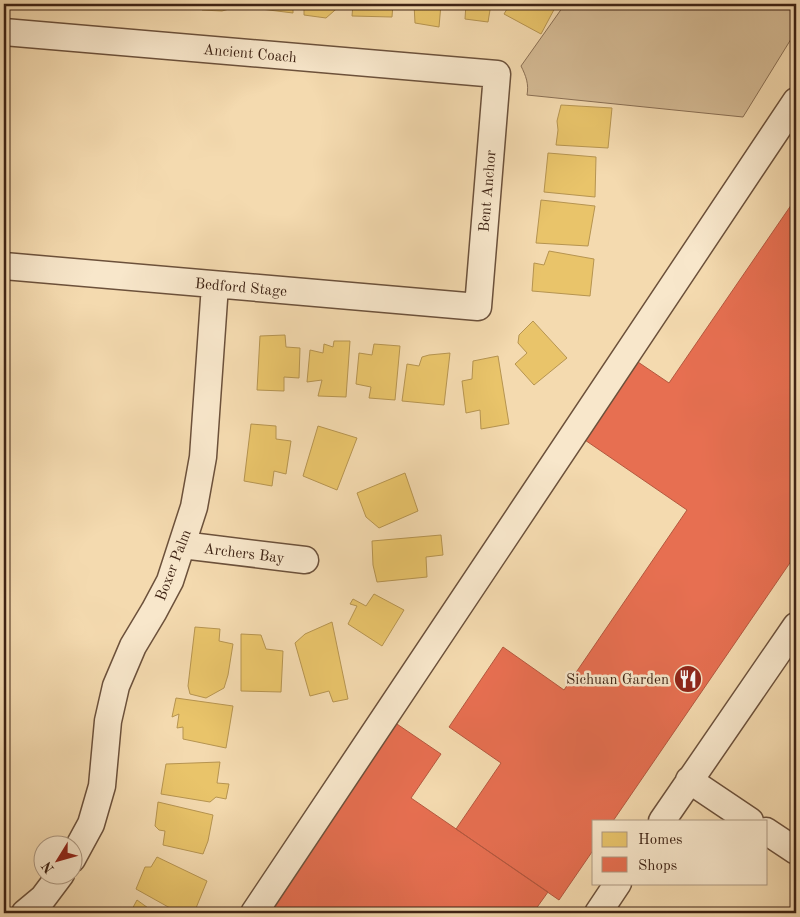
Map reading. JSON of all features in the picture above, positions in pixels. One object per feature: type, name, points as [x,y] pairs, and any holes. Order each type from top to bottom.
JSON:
[{"type":"street","name":"Ancient Coach","points":[[4,32],[497,74]]},
{"type":"street","name":"Bent Anchor","points":[[478,307],[497,74]]},
{"type":"street","points":[[254,913],[796,101]]},
{"type":"street","name":"Bedford Stage","points":[[4,266],[478,307]]},
{"type":"street","name":"Boxer Palm","points":[[82,841],[91,824],[102,786],[108,721],[116,686],[133,646],[170,581],[194,507],[203,457],[215,285]]},
{"type":"street","name":"Archers Bay","points":[[182,545],[305,560]]},
{"type":"street","points":[[663,820],[796,626]]},
{"type":"street","points":[[689,780],[749,820]]},
{"type":"street","points":[[768,833],[796,852]]},
{"type":"street","points":[[25,913],[42,898],[54,884]]},
{"type":"street","points":[[598,913],[617,884]]},
{"type":"shaded area","points":[[565,4],[796,4],[796,31],[743,117],[527,95],[527,80],[521,66]]},
{"type":"building: Homes","points":[[157,4],[180,4],[180,9],[160,7]]},
{"type":"building: Homes","points":[[203,4],[231,4],[229,9],[222,11],[202,10]]},
{"type":"building: Homes","points":[[253,4],[293,4],[293,13],[253,8]]},
{"type":"building: Homes","points":[[304,4],[342,4],[326,18],[304,15]]},
{"type":"building: Homes","points":[[353,4],[393,4],[392,17],[352,16]]},
{"type":"building: Homes","points":[[414,4],[441,4],[439,27],[415,23]]},
{"type":"building: Homes","points":[[466,4],[491,4],[488,22],[465,19]]},
{"type":"building: Homes","points":[[510,4],[557,4],[541,34],[504,14]]},
{"type":"building: Homes","points":[[561,105],[612,108],[608,148],[556,145],[557,121]]},
{"type":"building: Homes","points":[[548,153],[596,157],[595,197],[544,192]]},
{"type":"building: Homes","points":[[541,200],[595,206],[588,246],[536,243]]},
{"type":"building: Homes","points":[[549,251],[594,259],[590,296],[532,291],[534,263],[544,265]]},
{"type":"building: Homes","points":[[533,321],[567,358],[534,385],[515,364],[527,353],[518,343],[519,335]]},
{"type":"building: Homes","points":[[285,335],[286,347],[300,348],[299,378],[284,377],[284,391],[257,390],[260,336]]},
{"type":"building: Homes","points":[[334,341],[350,341],[346,397],[318,396],[322,380],[307,382],[310,350],[323,353],[324,344],[333,347]]},
{"type":"building: Homes","points":[[374,344],[400,346],[395,400],[369,398],[371,387],[356,384],[359,353],[372,355]]},
{"type":"building: Homes","points":[[450,353],[444,405],[402,401],[407,364],[419,366],[422,357]]},
{"type":"building: Homes","points":[[498,356],[509,424],[481,429],[480,410],[466,413],[462,381],[472,379],[473,361]]},
{"type":"building: Homes","points":[[251,424],[276,426],[276,439],[291,441],[286,474],[274,471],[272,486],[244,481]]},
{"type":"building: Homes","points":[[318,426],[357,438],[337,490],[303,476]]},
{"type":"building: Homes","points":[[405,473],[418,511],[379,528],[366,517],[357,493]]},
{"type":"building: Homes","points":[[441,535],[443,555],[426,557],[427,577],[377,582],[373,565],[372,541]]},
{"type":"building: Homes","points":[[374,594],[404,610],[382,646],[348,624],[357,606],[350,604],[353,599],[366,606]]},
{"type":"building: Homes","points":[[332,622],[348,699],[333,702],[329,691],[310,696],[295,643],[305,634]]},
{"type":"building: Homes","points":[[195,627],[220,629],[219,641],[233,644],[224,688],[206,698],[190,694],[188,686]]},
{"type":"building: Homes","points":[[241,634],[261,635],[266,649],[283,651],[281,692],[241,691]]},
{"type":"building: Homes","points":[[176,698],[233,706],[226,748],[183,739],[183,727],[177,728],[179,714],[172,717]]},
{"type":"building: Homes","points":[[220,762],[217,783],[229,784],[226,799],[216,797],[210,802],[161,794],[166,764]]},
{"type":"building: Homes","points":[[158,802],[213,815],[208,841],[203,854],[163,845],[165,831],[159,830],[155,826]]},
{"type":"building: Homes","points":[[157,857],[207,881],[194,913],[179,913],[136,889],[145,867],[151,867]]},
{"type":"building: Homes","points":[[137,900],[155,913],[130,913]]},
{"type":"building: Shops","points":[[796,198],[796,554],[614,820],[592,820],[592,852],[559,900],[456,829],[501,763],[449,727],[503,647],[564,690],[687,510],[582,438],[635,360],[669,383]]},
{"type":"building: Shops","points":[[391,720],[441,754],[411,798],[548,892],[533,913],[260,913]]},
{"type":"place","name":"Sichuan Garden","points":[[688,679]]}]
